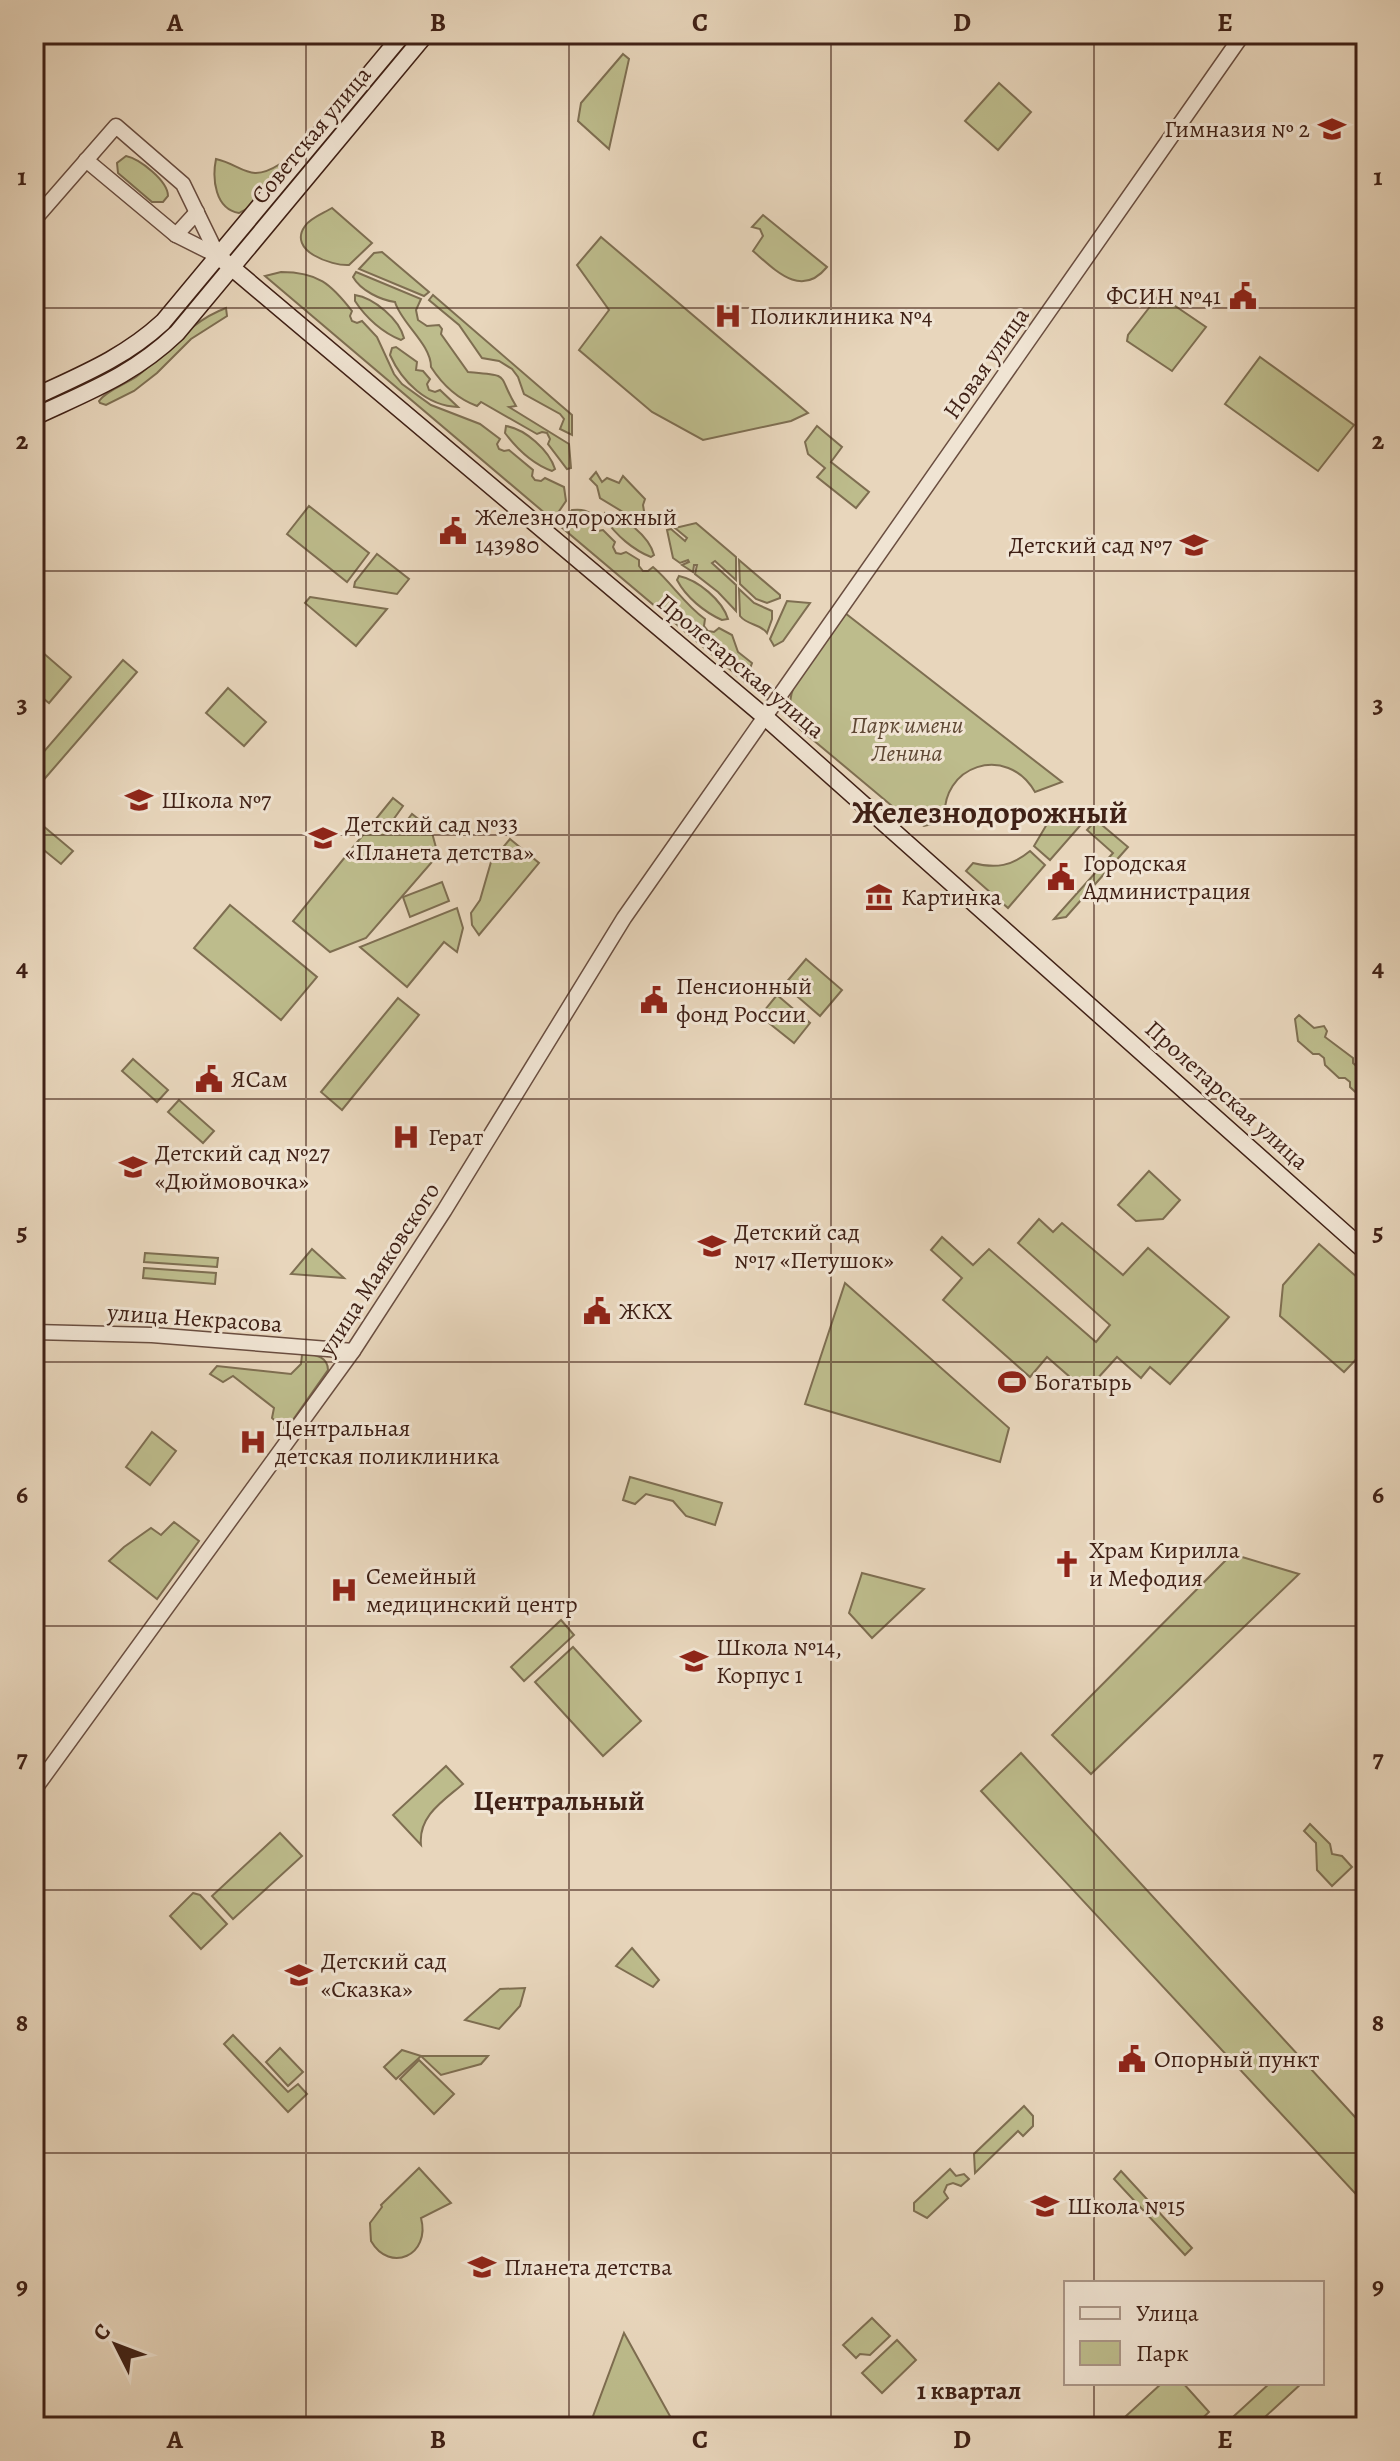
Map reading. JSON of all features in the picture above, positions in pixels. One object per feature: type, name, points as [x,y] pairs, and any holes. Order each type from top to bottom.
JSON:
[{"type":"main road","name":"Советская улица","points":[[34,397],[121,357],[163,322],[403,34]]},
{"type":"main road","name":"Советская улица","points":[[34,417],[129,372],[153,356],[177,333],[426,34]]},
{"type":"main road","name":"Пролетарская улица","points":[[218,256],[765,717],[1366,1252]]},
{"type":"street","name":"Новая улица","points":[[765,717],[1243,34]]},
{"type":"street","points":[[34,220],[116,126],[183,184],[218,256]]},
{"type":"street","points":[[86,160],[176,235],[218,256]]},
{"type":"street","points":[[176,235],[197,212]]},
{"type":"street","name":"улица Маяковского","points":[[34,1790],[353,1351],[448,1204],[624,918],[765,717]]},
{"type":"street","name":"улица Некрасова","points":[[34,1332],[152,1335],[353,1351]]},
{"type":"green space","points":[[623,54],[629,59],[609,149],[578,121],[581,103]]},
{"type":"green space","points":[[999,83],[1031,112],[998,150],[965,121]]},
{"type":"green space","points":[[126,156],[145,166],[163,184],[168,196],[163,202],[152,202],[118,173],[117,163]]},
{"type":"green space","points":[[216,159],[253,173],[280,164],[283,167],[248,208],[239,213],[225,206],[217,192]]},
{"type":"green space","points":[[332,208],[372,243],[349,265],[323,260],[302,243],[301,235],[307,223]]},
{"type":"green space","points":[[763,215],[827,267],[808,281],[798,281],[770,266],[753,251],[763,236],[760,229],[752,227]]},
{"type":"green space","points":[[601,237],[808,413],[791,421],[703,440],[652,412],[579,350],[609,310],[577,265]]},
{"type":"green space","points":[[382,252],[429,292],[424,296],[359,269],[374,253]]},
{"type":"green space","points":[[281,272],[305,274],[330,287],[352,311],[352,321],[362,321],[377,337],[402,384],[431,405],[480,424],[500,439],[497,444],[499,449],[509,450],[533,470],[535,480],[545,478],[564,487],[566,501],[553,520],[265,276]]},
{"type":"green space","points":[[356,272],[421,299],[416,310],[418,320],[427,326],[439,325],[441,334],[468,372],[501,378],[516,406],[509,407],[569,444],[571,468],[567,469],[548,444],[550,439],[547,433],[537,434],[481,402],[477,406],[451,390],[431,367],[426,350],[395,302],[366,291],[353,277]]},
{"type":"green space","points":[[355,295],[385,310],[404,338],[394,337],[375,324],[355,301]]},
{"type":"green space","points":[[433,295],[572,415],[572,435],[560,429],[564,419],[560,414],[524,394],[512,369],[499,361],[482,358],[459,325],[429,300]]},
{"type":"green space","points":[[1159,295],[1206,327],[1172,371],[1127,341],[1128,335]]},
{"type":"green space","points":[[226,308],[227,316],[191,339],[134,391],[106,405],[100,403],[106,394],[136,377],[200,321]]},
{"type":"green space","points":[[396,347],[417,362],[416,370],[423,371],[430,379],[427,384],[429,390],[440,390],[458,407],[436,402],[417,391],[401,374],[390,355],[392,348]]},
{"type":"green space","points":[[1260,357],[1354,425],[1318,471],[1225,404]]},
{"type":"green space","points":[[506,426],[521,431],[535,442],[555,469],[545,468],[526,455],[505,433]]},
{"type":"green space","points":[[817,426],[842,447],[831,462],[869,492],[856,508],[817,477],[825,468],[808,454],[805,442]]},
{"type":"green space","points":[[596,472],[602,482],[607,478],[619,483],[623,476],[645,499],[644,511],[636,520],[600,498],[597,486],[590,479]]},
{"type":"green space","points":[[309,506],[369,553],[347,582],[287,534]]},
{"type":"green space","points":[[572,510],[593,515],[593,528],[603,530],[615,542],[613,547],[616,553],[626,552],[639,560],[643,571],[653,567],[705,619],[704,626],[708,631],[714,632],[719,628],[732,635],[738,652],[752,663],[745,682],[560,526]]},
{"type":"green space","points":[[605,513],[635,528],[654,555],[644,554],[625,541],[605,519]]},
{"type":"green space","points":[[696,523],[736,557],[736,580],[715,561],[712,563],[736,585],[736,611],[695,574],[697,565],[694,565],[693,572],[682,565],[688,560],[680,563],[673,558],[667,530],[671,529],[685,541],[687,538],[675,528]]},
{"type":"green space","points":[[377,554],[409,579],[397,594],[354,587]]},
{"type":"green space","points":[[739,560],[780,598],[767,603],[756,599],[740,584]]},
{"type":"green space","points":[[679,576],[708,592],[728,619],[722,620],[696,603],[677,580]]},
{"type":"green space","points":[[739,589],[754,603],[772,611],[767,633],[740,616]]},
{"type":"green space","points":[[310,597],[387,609],[356,646],[305,603]]},
{"type":"green space","points":[[787,601],[810,603],[783,641],[774,646],[770,639]]},
{"type":"green space","name":"Парк имени Ленина","points":[[845,613],[1062,782],[1035,792],[1023,777],[1008,768],[993,765],[977,767],[963,774],[953,786],[946,802],[945,821],[924,826],[898,811],[800,729],[791,713],[790,701],[795,684]]},
{"type":"green space","points":[[34,645],[71,677],[49,703],[34,691]]},
{"type":"green space","points":[[123,660],[137,672],[34,791],[34,763]]},
{"type":"green space","points":[[228,688],[266,722],[244,746],[206,713]]},
{"type":"green space","points":[[393,798],[403,806],[393,820],[402,827],[412,814],[431,829],[438,855],[366,938],[330,952],[293,921]]},
{"type":"green space","points":[[1080,815],[1086,819],[1050,860],[1034,846],[1047,824]]},
{"type":"green space","points":[[1096,820],[1128,847],[1066,917],[1054,919],[1113,853],[1087,830]]},
{"type":"green space","points":[[42,825],[73,851],[61,864],[34,842],[34,835]]},
{"type":"green space","points":[[510,839],[539,863],[479,935],[472,925],[471,913],[480,900],[491,862]]},
{"type":"green space","points":[[1030,851],[1045,865],[1008,908],[966,871],[973,863],[1003,865]]},
{"type":"green space","points":[[442,882],[449,901],[410,917],[403,897]]},
{"type":"green space","points":[[230,905],[317,977],[281,1020],[194,948]]},
{"type":"green space","points":[[457,908],[463,928],[457,952],[444,942],[407,987],[360,947]]},
{"type":"green space","points":[[806,959],[842,990],[820,1016],[784,985]]},
{"type":"green space","points":[[777,995],[810,1023],[794,1043],[760,1016]]},
{"type":"green space","points":[[398,998],[419,1015],[342,1110],[321,1092]]},
{"type":"green space","points":[[1299,1015],[1314,1028],[1324,1026],[1327,1031],[1325,1037],[1353,1058],[1353,1063],[1366,1075],[1366,1102],[1350,1087],[1350,1082],[1339,1078],[1325,1065],[1324,1058],[1313,1054],[1298,1041],[1295,1019]]},
{"type":"green space","points":[[133,1059],[168,1090],[157,1102],[122,1071]]},
{"type":"green space","points":[[179,1100],[214,1131],[203,1143],[168,1112]]},
{"type":"green space","points":[[1149,1171],[1180,1200],[1163,1219],[1136,1221],[1118,1205]]},
{"type":"green space","points":[[1039,1219],[1053,1232],[1062,1223],[1123,1275],[1148,1248],[1229,1317],[1170,1384],[1150,1367],[1141,1378],[1117,1357],[1086,1391],[1047,1357],[1030,1377],[943,1300],[962,1278],[931,1250],[942,1237],[973,1265],[989,1249],[1096,1342],[1110,1325],[1018,1243]]},
{"type":"green space","points":[[1319,1244],[1366,1285],[1366,1349],[1344,1372],[1280,1316],[1283,1285]]},
{"type":"green space","points":[[312,1249],[344,1278],[291,1274]]},
{"type":"green space","points":[[145,1253],[218,1258],[217,1267],[144,1262]]},
{"type":"green space","points":[[144,1268],[216,1273],[215,1284],[143,1278]]},
{"type":"green space","points":[[845,1283],[1009,1428],[1000,1462],[805,1404]]},
{"type":"green space","points":[[306,1353],[324,1359],[328,1370],[290,1424],[283,1428],[272,1418],[274,1408],[233,1376],[223,1382],[210,1374],[217,1366],[291,1374]]},
{"type":"green space","points":[[152,1432],[176,1451],[150,1485],[126,1467]]},
{"type":"green space","points":[[630,1477],[722,1503],[715,1525],[686,1516],[673,1501],[646,1494],[635,1504],[623,1500]]},
{"type":"green space","points":[[174,1522],[199,1541],[157,1599],[109,1561],[151,1528],[161,1535]]},
{"type":"green space","points":[[1232,1554],[1299,1574],[1091,1774],[1052,1735]]},
{"type":"green space","points":[[862,1573],[924,1589],[872,1638],[849,1613]]},
{"type":"green space","points":[[561,1620],[574,1635],[524,1681],[511,1667]]},
{"type":"green space","points":[[573,1647],[641,1721],[603,1756],[535,1682]]},
{"type":"green space","points":[[1021,1753],[1366,2129],[1366,2205],[981,1791]]},
{"type":"green space","points":[[446,1766],[463,1784],[428,1817],[423,1826],[421,1845],[393,1815]]},
{"type":"green space","points":[[1310,1824],[1330,1844],[1332,1854],[1342,1856],[1352,1867],[1332,1886],[1317,1870],[1316,1843],[1304,1831]]},
{"type":"green space","points":[[280,1833],[302,1856],[233,1919],[212,1896]]},
{"type":"green space","points":[[193,1893],[200,1895],[227,1924],[201,1949],[170,1916]]},
{"type":"green space","points":[[632,1948],[659,1980],[653,1987],[616,1966]]},
{"type":"green space","points":[[525,1988],[520,2006],[499,2029],[465,2020],[500,1989]]},
{"type":"green space","points":[[233,2035],[288,2092],[298,2084],[307,2094],[288,2112],[224,2044]]},
{"type":"green space","points":[[280,2048],[303,2072],[288,2086],[266,2062]]},
{"type":"green space","points":[[402,2050],[421,2056],[396,2079],[384,2067]]},
{"type":"green space","points":[[421,2056],[488,2056],[481,2064],[441,2075]]},
{"type":"green space","points":[[419,2060],[454,2094],[434,2114],[400,2079]]},
{"type":"green space","points":[[1024,2106],[1033,2116],[1033,2126],[1023,2136],[1018,2131],[975,2173],[974,2154]]},
{"type":"green space","points":[[419,2168],[451,2203],[421,2218],[423,2231],[415,2250],[407,2256],[388,2257],[371,2241],[370,2223],[381,2205]]},
{"type":"green space","points":[[950,2169],[956,2176],[964,2174],[969,2179],[961,2186],[953,2183],[947,2185],[944,2192],[948,2198],[927,2218],[914,2211],[914,2203]]},
{"type":"green space","points":[[1121,2171],[1192,2248],[1185,2255],[1114,2179]]},
{"type":"green space","points":[[872,2318],[890,2336],[870,2355],[860,2354],[856,2358],[843,2345]]},
{"type":"green space","points":[[624,2333],[676,2427],[589,2427]]},
{"type":"green space","points":[[897,2340],[916,2360],[882,2393],[862,2373]]},
{"type":"green space","points":[[1160,2385],[1185,2385],[1209,2412],[1193,2427],[1114,2427]]},
{"type":"green space","points":[[1268,2385],[1300,2385],[1254,2427],[1222,2427]]},
{"type":"place","name":"Гимназия № 2","points":[[1332,129]]},
{"type":"place","name":"ФСИН №41","points":[[1243,296]]},
{"type":"place","name":"Поликлиника №4","points":[[728,316]]},
{"type":"place","name":"Железнодорожный 143980","points":[[453,531]]},
{"type":"place","name":"Детский сад №7","points":[[1194,545]]},
{"type":"place","name":"Школа №7","points":[[139,800]]},
{"type":"place","name":"Детский сад №33 «Планета детства»","points":[[323,838]]},
{"type":"place","name":"Городская Администрация","points":[[1061,877]]},
{"type":"place","name":"Картинка","points":[[879,897]]},
{"type":"place","name":"Пенсионный фонд России","points":[[654,1000]]},
{"type":"place","name":"ЯСам","points":[[209,1079]]},
{"type":"place","name":"Герат","points":[[406,1137]]},
{"type":"place","name":"Детский сад №27 «Дюймовочка»","points":[[133,1167]]},
{"type":"place","name":"Детский сад №17 «Петушок»","points":[[712,1246]]},
{"type":"place","name":"ЖКХ","points":[[597,1311]]},
{"type":"place","name":"Богатырь","points":[[1012,1382]]},
{"type":"place","name":"Центральная детская поликлиника","points":[[253,1442]]},
{"type":"place","name":"Храм Кирилла и Мефодия","points":[[1067,1564]]},
{"type":"place","name":"Семейный медицинский центр","points":[[344,1590]]},
{"type":"place","name":"Школа №14, Корпус 1","points":[[694,1661]]},
{"type":"place","name":"Детский сад «Сказка»","points":[[299,1975]]},
{"type":"place","name":"Опорный пункт","points":[[1132,2059]]},
{"type":"place","name":"Школа №15","points":[[1045,2206]]},
{"type":"place","name":"Планета детства","points":[[482,2267]]},
{"type":"district","name":"Железнодорожный","points":[[990,812]]},
{"type":"district","name":"Центральный","points":[[559,1801]]},
{"type":"district","name":"1 квартал","points":[[969,2390]]}]
